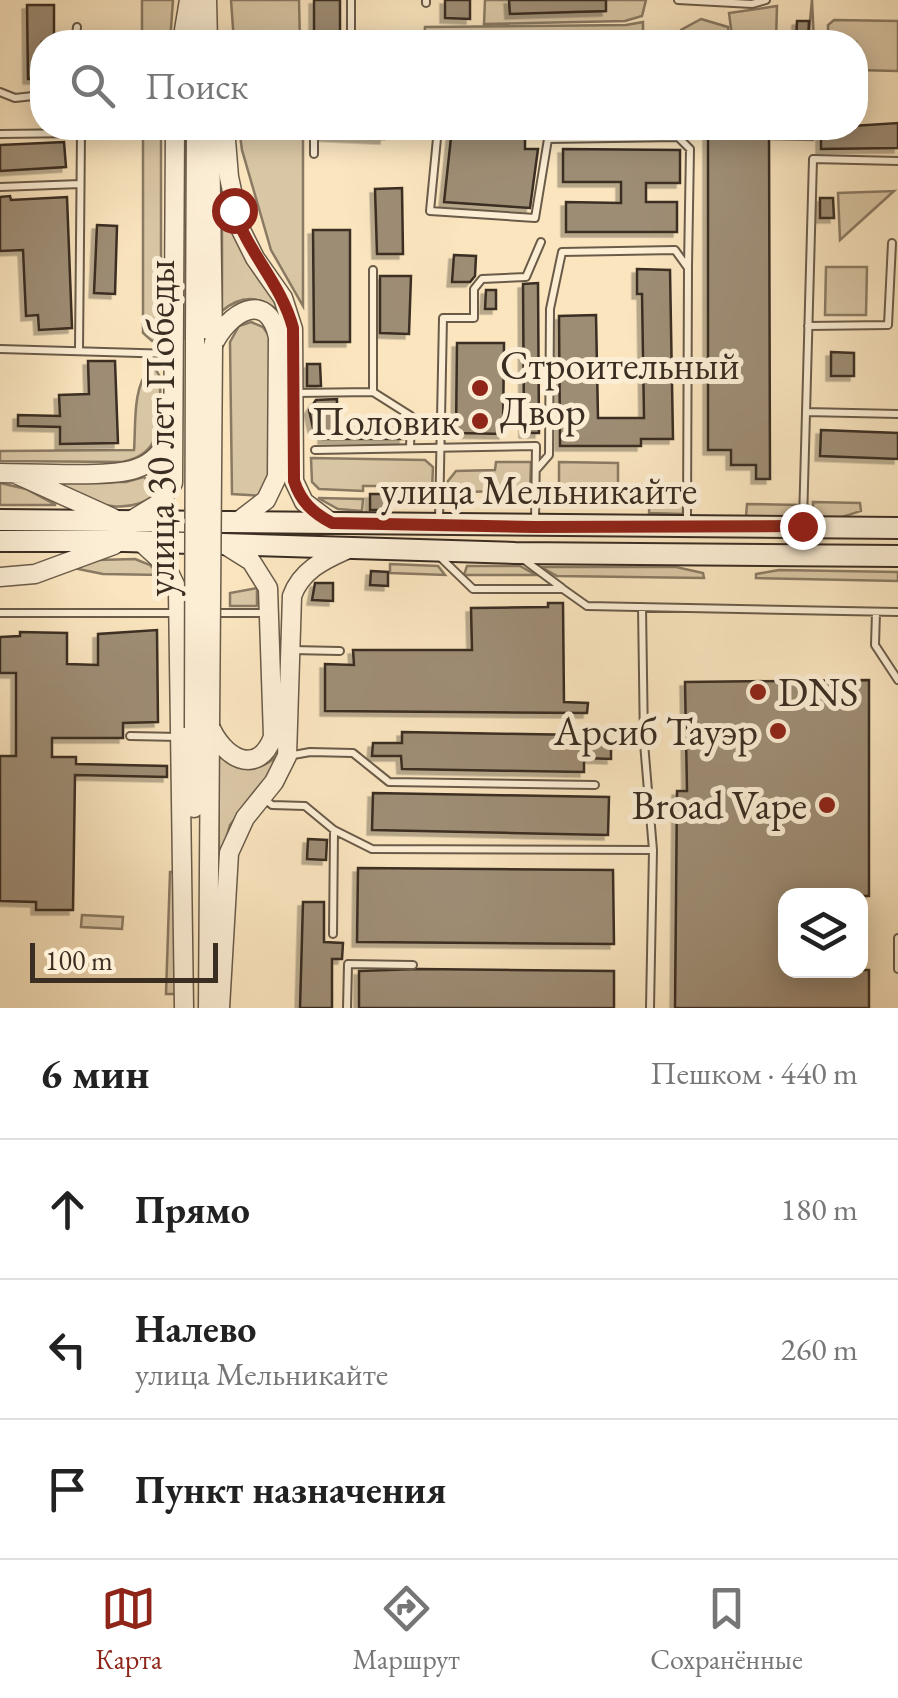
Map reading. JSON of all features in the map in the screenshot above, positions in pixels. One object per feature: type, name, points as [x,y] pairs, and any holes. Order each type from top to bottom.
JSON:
[{"type":"main road","name":"улица Мельникайте","points":[[0,520],[46,520],[227,546],[898,556]]},
{"type":"main road","name":"улица Мельникайте","points":[[0,541],[46,542],[236,523],[898,528]]},
{"type":"street","points":[[185,30],[192,0]]},
{"type":"street","points":[[192,0],[195,30]]},
{"type":"street","points":[[207,0],[210,30]]},
{"type":"street","points":[[0,577],[35,574],[130,531],[169,491],[174,420],[176,140]]},
{"type":"street","name":"улица 30 лет Победы","points":[[196,140],[204,342]]},
{"type":"street","name":"улица 30 лет Победы","points":[[195,730],[210,140]]},
{"type":"street","points":[[226,140],[234,210],[240,228],[289,312],[293,328],[294,481],[304,502],[332,523]]},
{"type":"street","points":[[204,342],[226,322],[247,311],[258,311],[271,319],[278,337],[277,478],[266,500],[236,523]]},
{"type":"street","points":[[6,473],[136,469],[165,446],[174,420]]},
{"type":"street","points":[[6,473],[130,531],[155,553],[174,578],[195,730],[208,1008]]},
{"type":"street","points":[[195,730],[239,759],[258,758],[271,744],[268,588],[251,562],[227,546]]},
{"type":"street","points":[[220,1008],[226,868],[236,833],[287,756],[290,611],[296,586],[319,563],[346,550]]},
{"type":"street","points":[[184,1008],[195,730]]},
{"type":"street","points":[[194,1008],[195,730]]},
{"type":"lane","points":[[351,0],[351,30]]},
{"type":"lane","points":[[678,0],[752,4],[766,0]]},
{"type":"lane","points":[[76,30],[77,26]]},
{"type":"lane","points":[[0,92],[15,98],[30,96]]},
{"type":"lane","points":[[0,134],[30,133]]},
{"type":"lane","points":[[79,350],[81,140]]},
{"type":"lane","points":[[314,140],[314,154]]},
{"type":"lane","points":[[437,140],[430,210],[535,218],[548,140]]},
{"type":"lane","points":[[681,140],[690,149],[686,526]]},
{"type":"lane","points":[[802,526],[812,159],[898,162]]},
{"type":"lane","points":[[0,187],[80,184]]},
{"type":"lane","points":[[439,526],[443,318],[474,318],[474,289],[482,279],[526,277],[541,242]]},
{"type":"lane","points":[[808,326],[888,326],[892,243]]},
{"type":"lane","points":[[536,470],[549,455],[550,309],[562,252],[675,250],[688,268]]},
{"type":"lane","points":[[373,270],[373,392]]},
{"type":"lane","points":[[0,349],[174,354]]},
{"type":"lane","points":[[293,393],[373,392],[411,416],[410,448]]},
{"type":"lane","points":[[806,412],[898,414]]},
{"type":"lane","points":[[315,450],[536,446],[534,527]]},
{"type":"lane","points":[[434,552],[473,589],[562,589]]},
{"type":"lane","points":[[515,553],[587,606],[898,612]]},
{"type":"lane","points":[[642,607],[644,744],[653,850],[650,1008]]},
{"type":"lane","points":[[876,612],[875,646],[898,680]]},
{"type":"lane","points":[[0,613],[270,614]]},
{"type":"lane","points":[[288,650],[340,651]]},
{"type":"lane","points":[[130,736],[195,730]]},
{"type":"lane","points":[[287,756],[353,752],[389,782],[596,785]]},
{"type":"lane","points":[[262,797],[272,805],[305,806],[334,830],[372,849],[653,850]]},
{"type":"lane","points":[[334,830],[334,934]]},
{"type":"lane","points":[[898,938],[898,969]]},
{"type":"lane","points":[[347,1008],[348,964],[413,965]]},
{"type":"shaded area","points":[[142,0],[173,0],[171,30],[142,30]]},
{"type":"shaded area","points":[[231,0],[299,0],[300,30],[233,30]]},
{"type":"shaded area","points":[[485,0],[509,0],[510,13],[605,11],[606,0],[646,0],[642,16],[625,21],[484,24]]},
{"type":"shaded area","points":[[812,0],[813,30],[809,30]]},
{"type":"shaded area","points":[[777,6],[776,30],[731,30],[729,13]]},
{"type":"shaded area","points":[[701,19],[728,30],[681,30]]},
{"type":"shaded area","points":[[834,20],[898,21],[898,71],[868,70],[868,30],[828,30]]},
{"type":"shaded area","points":[[643,22],[643,30],[425,30],[425,27]]},
{"type":"shaded area","points":[[143,140],[161,140],[161,334],[152,341],[143,333]]},
{"type":"shaded area","points":[[241,140],[303,140],[303,306],[271,250]]},
{"type":"shaded area","points":[[222,178],[235,236],[283,315],[268,304],[253,300],[238,302],[222,311]]},
{"type":"shaded area","points":[[894,191],[840,240],[838,193]]},
{"type":"shaded area","points":[[826,267],[867,267],[866,315],[825,315]]},
{"type":"shaded area","points":[[251,322],[263,327],[270,337],[270,479],[263,496],[232,494],[230,342],[239,326]]},
{"type":"shaded area","points":[[150,369],[160,377],[160,418],[154,441],[137,458],[122,462],[0,461],[0,451],[134,450],[138,396]]},
{"type":"shaded area","points":[[311,458],[425,460],[433,467],[432,491],[391,490],[390,486],[363,486],[363,491],[319,489],[312,482]]},
{"type":"shaded area","points":[[496,462],[531,462],[530,491],[446,492],[456,471],[495,470]]},
{"type":"shaded area","points":[[559,462],[618,463],[618,489],[559,489]]},
{"type":"shaded area","points":[[144,477],[159,493],[130,506],[102,504],[46,482],[126,482]]},
{"type":"shaded area","points":[[0,483],[26,489],[56,505],[0,505]]},
{"type":"shaded area","points":[[635,484],[684,486],[683,514],[649,513],[650,493],[634,492]]},
{"type":"shaded area","points":[[318,498],[363,499],[362,511],[338,509]]},
{"type":"shaded area","points":[[813,502],[860,503],[861,511],[836,519],[817,519]]},
{"type":"shaded area","points":[[747,504],[800,505],[800,518],[746,517]]},
{"type":"shaded area","points":[[135,559],[150,565],[160,575],[103,574],[73,568],[98,560]]},
{"type":"shaded area","points":[[390,564],[438,566],[445,575],[390,573]]},
{"type":"shaded area","points":[[467,566],[520,566],[536,575],[464,575]]},
{"type":"shaded area","points":[[541,567],[676,567],[703,573],[704,578],[557,576]]},
{"type":"shaded area","points":[[779,570],[898,572],[898,581],[756,578],[756,574]]},
{"type":"shaded area","points":[[257,588],[257,606],[230,606],[230,593]]},
{"type":"shaded area","points":[[218,753],[232,765],[247,769],[278,755],[270,774],[230,825],[219,864]]},
{"type":"shaded area","points":[[170,872],[182,872],[179,994],[166,994]]},
{"type":"shaded area","points":[[82,915],[123,917],[122,929],[81,927]]},
{"type":"building","points":[[314,0],[340,0],[340,30],[314,30]]},
{"type":"building","points":[[445,0],[470,0],[470,19],[445,18]]},
{"type":"building","points":[[509,0],[606,0],[606,11],[510,14]]},
{"type":"building","points":[[27,5],[54,5],[54,30],[30,30],[28,79]]},
{"type":"building","points":[[797,21],[809,21],[809,30],[797,30]]},
{"type":"building","points":[[898,123],[898,148],[821,149],[821,140],[868,140],[868,125]]},
{"type":"building","points":[[451,140],[525,140],[525,149],[538,149],[530,208],[444,202]]},
{"type":"building","points":[[708,140],[769,140],[770,479],[756,479],[756,465],[731,465],[731,450],[708,450]]},
{"type":"building","points":[[64,142],[66,167],[0,171],[0,145]]},
{"type":"building","points":[[563,149],[680,150],[680,183],[646,183],[646,202],[677,202],[677,232],[566,232],[566,202],[621,203],[621,182],[563,182]]},
{"type":"building","points":[[402,188],[403,254],[377,254],[375,189]]},
{"type":"building","points":[[10,196],[11,200],[67,197],[72,328],[39,330],[38,315],[26,316],[23,250],[0,251],[0,197]]},
{"type":"building","points":[[820,198],[833,198],[834,218],[820,218]]},
{"type":"building","points":[[97,225],[117,226],[115,294],[94,293]]},
{"type":"building","points":[[313,230],[350,230],[350,342],[314,342]]},
{"type":"building","points":[[454,255],[476,256],[475,276],[470,282],[452,282]]},
{"type":"building","points":[[637,269],[670,270],[673,439],[641,439],[641,446],[560,446],[559,316],[596,315],[598,418],[644,418],[642,294],[637,294]]},
{"type":"building","points":[[380,276],[411,276],[409,334],[380,333]]},
{"type":"building","points":[[538,283],[539,433],[524,433],[523,284]]},
{"type":"building","points":[[486,290],[496,290],[496,309],[485,309]]},
{"type":"building","name":"Строительный Двор","points":[[457,343],[504,343],[503,434],[456,433]]},
{"type":"building","points":[[831,352],[854,353],[854,376],[831,376]]},
{"type":"building","points":[[88,361],[115,361],[118,443],[60,444],[60,427],[18,426],[18,415],[60,416],[59,395],[89,394]]},
{"type":"building","points":[[307,364],[320,364],[321,386],[307,386]]},
{"type":"building","points":[[337,399],[337,423],[404,421],[403,439],[323,439],[323,432],[313,428],[309,410],[316,400]]},
{"type":"building","points":[[821,430],[898,433],[898,459],[820,456]]},
{"type":"building","points":[[370,494],[388,494],[388,510],[370,510]]},
{"type":"building","points":[[371,571],[388,572],[388,586],[370,585]]},
{"type":"building","points":[[315,583],[333,583],[333,601],[312,600]]},
{"type":"building","points":[[548,603],[563,603],[564,702],[588,703],[587,713],[325,711],[325,664],[354,665],[353,650],[472,650],[471,608],[548,607]]},
{"type":"building","points":[[157,630],[158,722],[123,723],[123,738],[52,738],[52,757],[76,757],[76,764],[167,766],[167,777],[75,775],[73,910],[36,910],[36,902],[0,901],[0,756],[16,756],[16,673],[0,673],[0,637],[20,636],[20,632],[67,633],[67,664],[98,665],[98,634]]},
{"type":"building","points":[[869,680],[869,896],[868,888],[778,888],[778,978],[868,978],[869,970],[869,1008],[675,1008],[677,791],[687,791],[685,682]]},
{"type":"building","points":[[402,732],[584,735],[584,742],[611,743],[611,759],[584,758],[584,772],[402,769],[401,756],[372,756],[373,743],[402,743]]},
{"type":"building","points":[[373,793],[609,797],[608,835],[372,830]]},
{"type":"building","points":[[308,839],[327,840],[326,860],[307,859]]},
{"type":"building","points":[[358,868],[613,870],[614,944],[357,942]]},
{"type":"building","points":[[303,902],[324,902],[324,942],[343,943],[342,959],[332,959],[332,1008],[300,1008]]},
{"type":"building","points":[[359,971],[614,971],[614,1008],[359,1008]]},
{"type":"place","name":"Строительный Двор","points":[[480,388]]},
{"type":"place","name":"Половик","points":[[480,421]]},
{"type":"place","name":"DNS","points":[[758,692]]},
{"type":"place","name":"Арсиб Тауэр","points":[[778,731]]},
{"type":"place","name":"Broad Vape","points":[[827,805]]},
{"type":"route","points":[[234,210],[246,242],[283,298],[293,328],[294,481],[311,510],[332,523],[802,526]]}]
